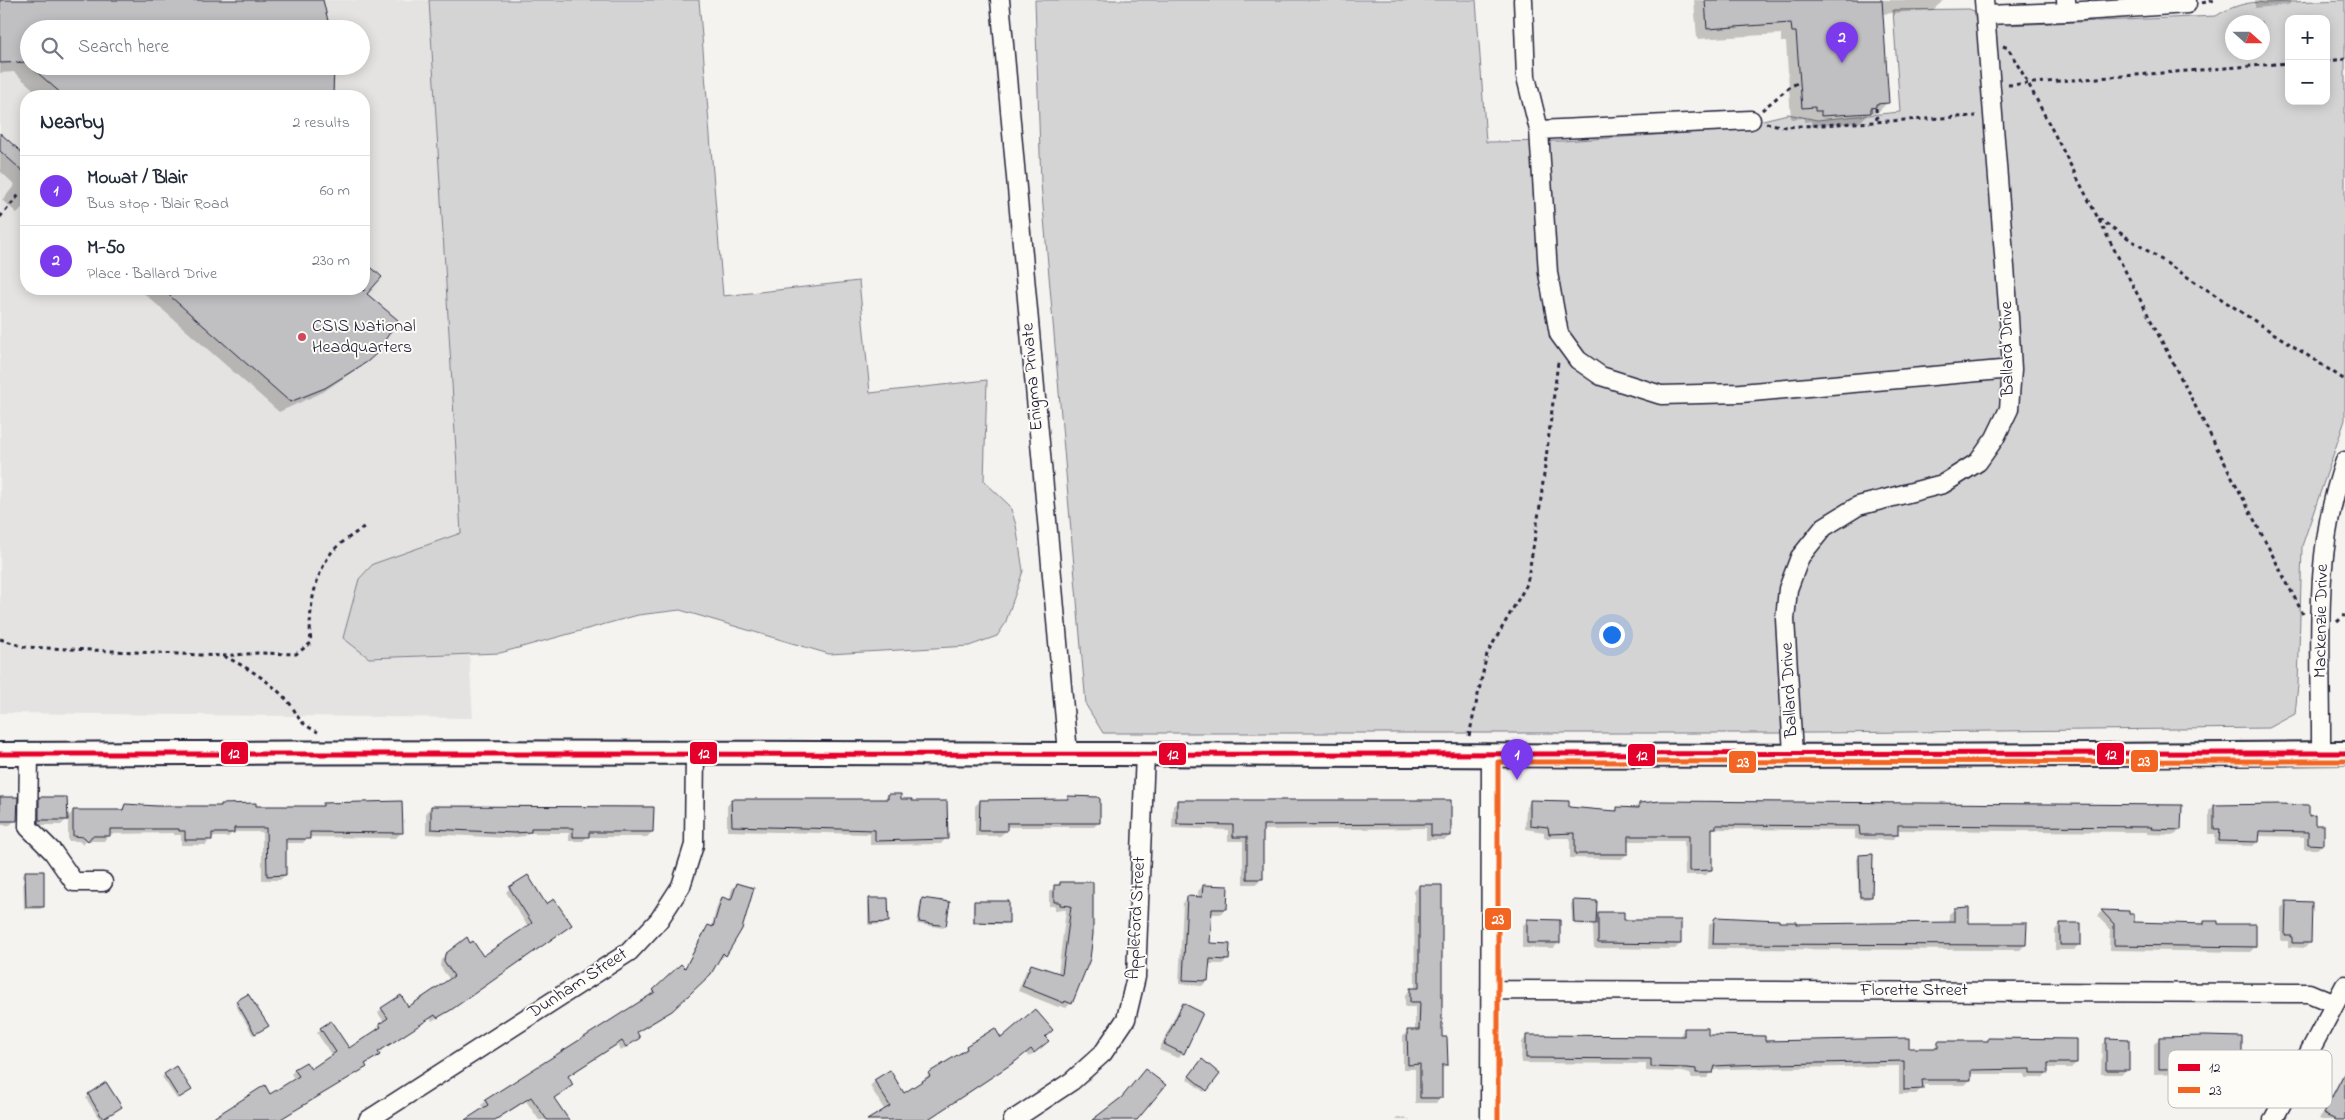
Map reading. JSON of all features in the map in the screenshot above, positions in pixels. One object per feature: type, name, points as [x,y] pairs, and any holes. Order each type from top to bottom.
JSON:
[{"type":"main road","points":[[0,754],[694,751],[1465,755],[2345,753]]},
{"type":"street","name":"Enigma Private","points":[[1000,0],[1068,753]]},
{"type":"street","points":[[1523,0],[1526,77],[1539,130],[1548,273],[1559,334],[1578,360],[1601,376],[1661,395],[1742,393],[2012,369]]},
{"type":"street","points":[[1985,8],[2187,4],[2186,0]]},
{"type":"street","name":"Ballard Drive","points":[[1793,754],[1785,619],[1788,589],[1800,557],[1824,527],[1858,506],[1943,484],[1978,462],[1995,438],[2009,409],[2012,369],[1985,8]]},
{"type":"street","points":[[1539,130],[1751,120]]},
{"type":"street","name":"Mackenzie Drive","points":[[2321,753],[2320,631],[2323,552],[2334,490],[2345,461]]},
{"type":"street","name":"Dunham Street","points":[[368,1120],[629,952],[659,920],[681,886],[694,845],[694,751]]},
{"type":"street","name":"Appleford Street","points":[[1013,1120],[1072,1081],[1103,1053],[1126,1019],[1136,977],[1145,753]]},
{"type":"street","points":[[29,754],[28,827],[52,852],[74,882],[104,882]]},
{"type":"street","points":[[1490,1120],[1491,755]]},
{"type":"street","points":[[2310,1050],[2345,985]]},
{"type":"street","name":"Florette Street","points":[[1490,990],[2309,993],[2335,1004]]},
{"type":"street","points":[[2273,1120],[2279,1108]]},
{"type":"path","points":[[1987,39],[2008,48],[2028,83],[2304,616],[2320,631]]},
{"type":"path","points":[[2330,60],[2345,59]]},
{"type":"path","points":[[1990,86],[2285,63]]},
{"type":"path","points":[[1751,120],[1791,86],[1800,82]]},
{"type":"path","points":[[1876,108],[1877,122]]},
{"type":"path","points":[[1751,120],[1786,128],[1992,115]]},
{"type":"path","points":[[0,218],[19,195]]},
{"type":"path","points":[[2098,219],[2345,380]]},
{"type":"path","points":[[1465,755],[1487,654],[1527,584],[1542,497],[1558,363],[1559,334]]},
{"type":"path","points":[[0,639],[25,648],[223,656],[258,653],[296,654],[311,643],[312,597],[332,552],[365,526]]},
{"type":"path","points":[[223,656],[254,671],[286,698],[302,725],[320,732]]},
{"type":"shaded area","points":[[0,0],[429,0],[473,718],[0,713]]},
{"type":"shaded area","points":[[429,0],[699,0],[723,296],[859,281],[870,393],[987,380],[984,481],[1010,506],[1016,525],[1023,571],[1005,624],[997,636],[969,646],[829,654],[680,610],[638,615],[500,653],[369,658],[343,638],[359,579],[373,564],[461,533]]},
{"type":"shaded area","points":[[1035,0],[1476,0],[1486,142],[1562,141],[1717,131],[1788,114],[1817,120],[1900,112],[1893,10],[1969,9],[2007,25],[2216,16],[2233,8],[2258,2],[2345,0],[2345,420],[2302,546],[2298,685],[2295,714],[2269,728],[1818,733],[1103,733],[1086,705],[1041,183]]},
{"type":"building","points":[[0,0],[323,0],[328,20],[20,20],[20,62],[0,63]]},
{"type":"building","points":[[1705,0],[1882,0],[1889,103],[1876,104],[1876,107],[1871,108],[1871,113],[1821,116],[1821,111],[1815,111],[1815,107],[1802,108],[1796,32],[1792,32],[1791,23],[1707,29]]},
{"type":"building","points":[[40,75],[334,75],[333,90],[57,90]]},
{"type":"building","points":[[0,133],[20,151],[20,169],[0,151]]},
{"type":"building","name":"CSIS National Headquarters","points":[[370,266],[382,277],[370,291]]},
{"type":"building","name":"CSIS National Headquarters","points":[[169,295],[368,295],[398,320],[376,354],[367,362],[325,388],[290,402]]},
{"type":"building","points":[[888,794],[901,794],[901,799],[912,799],[912,801],[947,801],[948,839],[875,841],[875,830],[732,826],[731,799],[888,799]]},
{"type":"building","points":[[1068,796],[1098,797],[1100,799],[1100,823],[1007,823],[1007,831],[979,831],[980,800],[1068,799]]},
{"type":"building","points":[[0,797],[18,797],[17,821],[0,821]]},
{"type":"building","points":[[39,797],[67,797],[68,820],[39,820]]},
{"type":"building","points":[[1177,800],[1451,800],[1451,836],[1431,836],[1431,824],[1263,825],[1263,879],[1247,879],[1247,837],[1233,837],[1233,825],[1177,824]]},
{"type":"building","points":[[1530,800],[1569,801],[1569,807],[1617,811],[1617,807],[1639,808],[1639,803],[1661,801],[2182,805],[2181,830],[2151,829],[2152,827],[1898,825],[1898,835],[1860,835],[1859,826],[1716,825],[1716,828],[1712,828],[1712,870],[1689,871],[1689,836],[1628,836],[1628,854],[1575,854],[1575,833],[1549,834],[1548,827],[1530,825]]},
{"type":"building","points":[[402,801],[403,833],[310,832],[310,839],[286,839],[286,875],[267,876],[266,828],[234,828],[234,833],[212,833],[212,840],[185,840],[185,831],[179,831],[179,829],[110,829],[110,836],[92,836],[88,841],[84,837],[73,836],[73,810],[123,810],[125,804],[221,806],[221,804],[256,803],[256,806],[323,806],[323,803]]},
{"type":"building","points":[[2214,805],[2309,805],[2309,816],[2315,815],[2315,825],[2324,825],[2324,845],[2308,844],[2308,832],[2260,831],[2259,842],[2219,841],[2220,829],[2214,829]]},
{"type":"building","points":[[431,806],[654,807],[653,832],[589,832],[589,837],[573,837],[573,828],[531,828],[531,832],[514,833],[431,829]]},
{"type":"building","points":[[1873,854],[1872,897],[1860,897],[1859,855]]},
{"type":"building","points":[[25,871],[44,871],[44,907],[26,907]]},
{"type":"building","points":[[528,875],[546,904],[554,899],[572,925],[451,1010],[437,1018],[435,1015],[378,1052],[380,1055],[365,1064],[367,1067],[279,1120],[210,1120],[265,1085],[270,1094],[299,1076],[294,1069],[306,1062],[311,1069],[336,1052],[320,1028],[331,1021],[349,1048],[381,1027],[379,1024],[388,1018],[381,1008],[401,995],[408,1007],[454,976],[444,961],[445,954],[467,937],[470,943],[473,941],[483,956],[532,923],[509,887]]},
{"type":"building","points":[[1060,882],[1093,882],[1093,934],[1090,959],[1072,1004],[1065,1001],[1064,1003],[1022,986],[1031,964],[1062,974],[1071,906],[1060,905],[1060,902],[1054,902],[1054,885],[1060,885]]},
{"type":"building","points":[[737,883],[754,888],[742,929],[726,956],[723,953],[711,974],[672,1011],[637,1032],[640,1038],[626,1047],[622,1041],[568,1076],[573,1085],[554,1098],[569,1120],[547,1120],[531,1097],[495,1120],[465,1120],[488,1105],[485,1100],[655,992],[653,990],[681,964],[685,968],[708,925],[713,927],[722,897],[731,900]]},
{"type":"building","points":[[1203,885],[1228,886],[1227,909],[1212,909],[1210,943],[1230,944],[1229,960],[1210,959],[1208,981],[1183,980],[1187,896],[1202,897]]},
{"type":"building","points":[[1419,885],[1442,885],[1442,1037],[1447,1037],[1448,1065],[1442,1065],[1442,1098],[1420,1098],[1420,1064],[1408,1065],[1407,1030],[1419,1030],[1420,1002],[1410,1002],[1410,988],[1419,988]]},
{"type":"building","points":[[869,898],[888,898],[889,922],[870,923]]},
{"type":"building","points":[[922,898],[950,902],[946,926],[919,922]]},
{"type":"building","points":[[1573,900],[1597,901],[1596,924],[1574,923]]},
{"type":"building","points":[[974,901],[1009,901],[1009,923],[974,922]]},
{"type":"building","points":[[2286,901],[2312,902],[2311,943],[2292,943],[2292,936],[2285,936]]},
{"type":"building","points":[[1969,907],[1969,923],[2027,923],[2026,945],[1713,944],[1714,919],[1716,917],[1779,920],[1779,922],[1797,922],[1797,924],[1954,922],[1954,908]]},
{"type":"building","points":[[2101,910],[2129,911],[2129,914],[2134,914],[2134,922],[2204,924],[2204,921],[2218,921],[2218,924],[2256,924],[2256,947],[2114,945],[2114,924]]},
{"type":"building","points":[[1598,912],[1624,912],[1624,920],[1681,920],[1681,944],[1598,943]]},
{"type":"building","points":[[1527,919],[1560,920],[1560,943],[1527,943]]},
{"type":"building","points":[[2060,923],[2081,923],[2081,945],[2060,945]]},
{"type":"building","points":[[248,994],[269,1026],[255,1034],[236,1001]]},
{"type":"building","points":[[1183,1003],[1203,1013],[1184,1054],[1164,1044]]},
{"type":"building","points":[[1035,1009],[1053,1030],[1045,1037],[1049,1041],[1034,1053],[1031,1049],[927,1120],[867,1120],[890,1106],[874,1080],[890,1070],[904,1093],[930,1076],[928,1073],[967,1049],[966,1046],[995,1028],[1001,1038]]},
{"type":"building","points":[[1684,1028],[1708,1028],[1708,1035],[1765,1036],[1765,1041],[1909,1038],[1909,1048],[1938,1048],[1938,1041],[1988,1041],[1988,1038],[2077,1039],[2077,1063],[2048,1063],[2048,1073],[2030,1073],[2030,1069],[1971,1070],[1971,1080],[1922,1080],[1923,1089],[1904,1090],[1904,1061],[1715,1066],[1713,1073],[1696,1073],[1696,1069],[1651,1067],[1651,1059],[1526,1058],[1526,1035],[1684,1036]]},
{"type":"building","points":[[2159,1037],[2242,1037],[2242,1050],[2168,1050],[2168,1069],[2159,1069]]},
{"type":"building","points":[[2106,1038],[2129,1039],[2129,1070],[2106,1070]]},
{"type":"building","points":[[1202,1059],[1220,1074],[1207,1091],[1189,1076]]},
{"type":"building","points":[[176,1066],[192,1090],[179,1098],[164,1074]]},
{"type":"building","points":[[1145,1069],[1166,1085],[1137,1120],[1092,1120],[1122,1097]]},
{"type":"building","points":[[2345,1072],[2345,1120],[2336,1120],[2323,1114],[2326,1108],[2332,1108],[2332,1097]]},
{"type":"building","points":[[106,1082],[122,1107],[103,1119],[88,1094]]},
{"type":"transit line","name":"12","points":[[0,754],[2052,755],[2345,753]]},
{"type":"transit line","name":"23","points":[[1498,1120],[1498,762],[2345,761]]},
{"type":"place","name":"M-50","points":[[1842,63]]},
{"type":"place","name":"CSIS National Headquarters","points":[[302,337]]},
{"type":"place","name":"Mowat / Blair","points":[[1517,780]]}]
